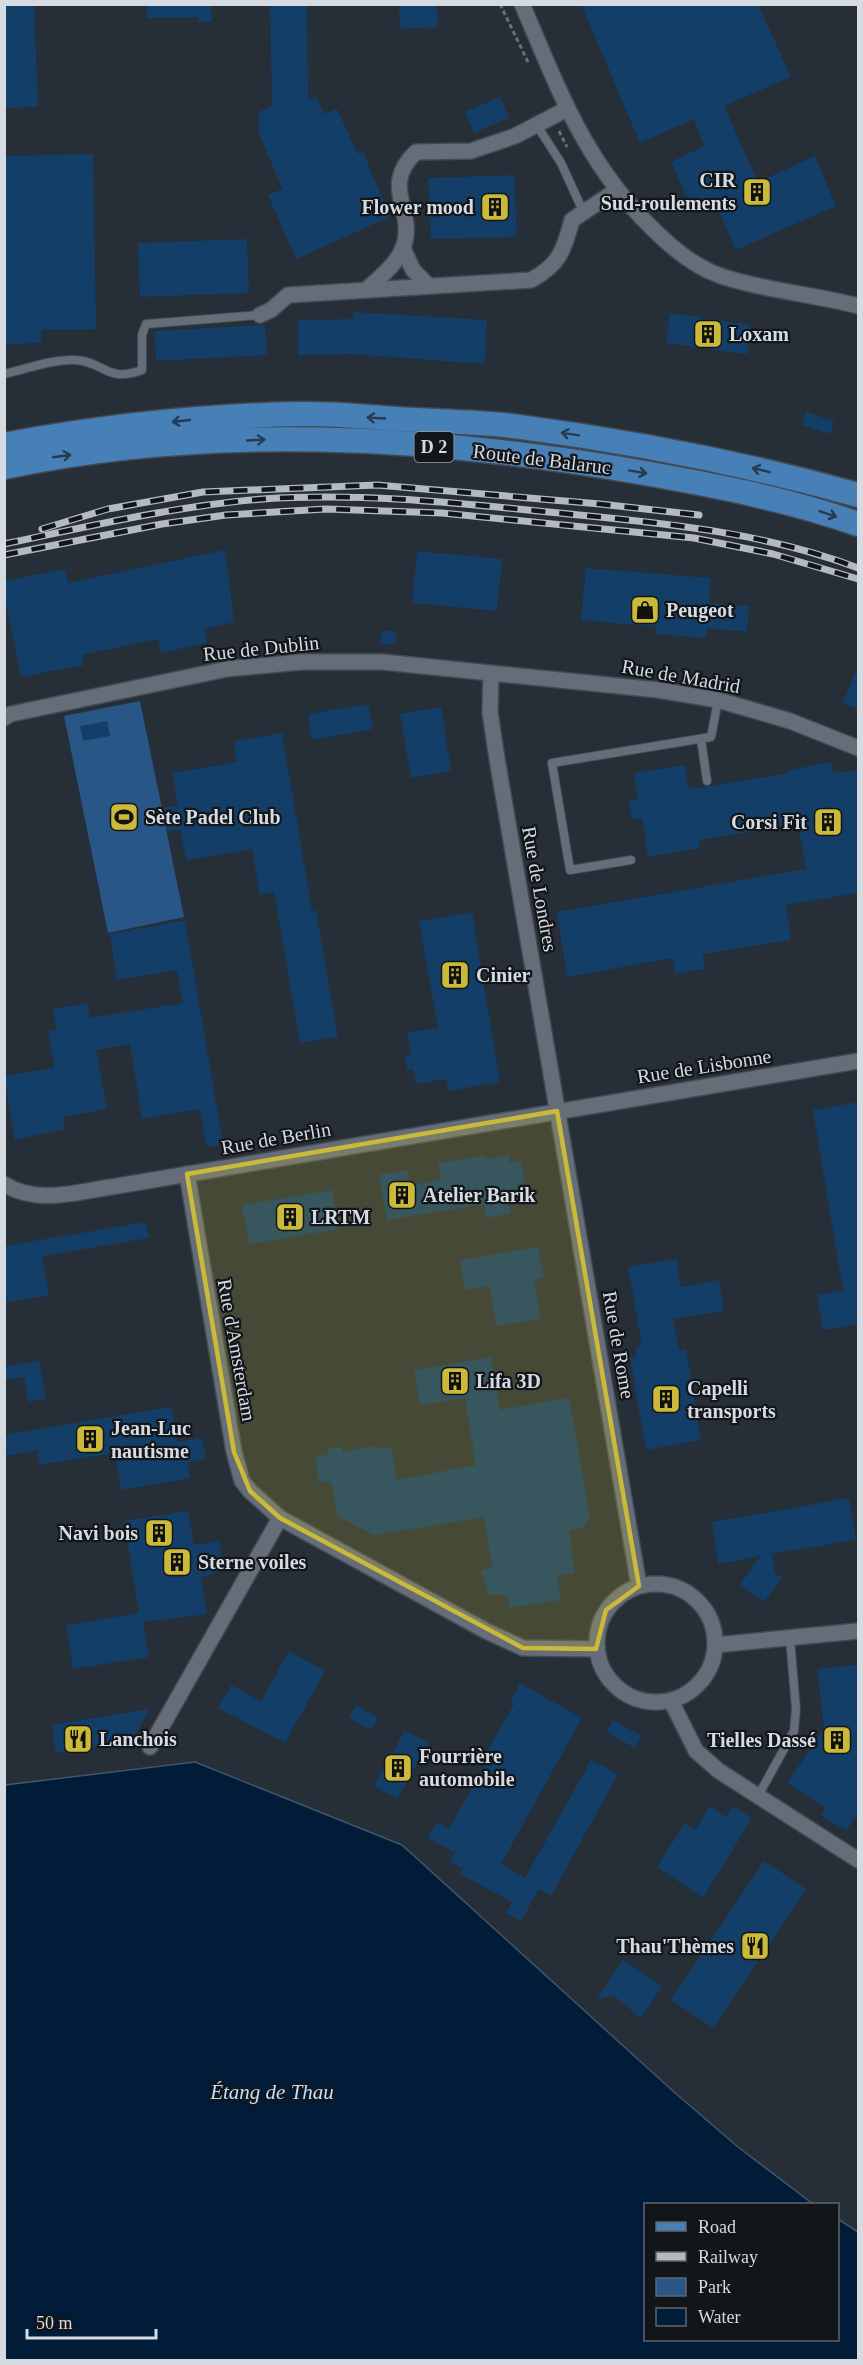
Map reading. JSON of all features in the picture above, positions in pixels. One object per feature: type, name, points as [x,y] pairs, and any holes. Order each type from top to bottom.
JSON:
[{"type":"main road","name":"Route de Balaruc","points":[[4,445],[60,435],[192,420],[299,414],[405,419],[518,426],[622,442],[721,459],[858,495]]},
{"type":"main road","name":"Route de Balaruc","points":[[4,467],[60,456],[201,442],[300,438],[402,444],[508,453],[707,484],[812,508],[858,524]]},
{"type":"street","points":[[522,4],[567,109],[590,153],[629,206],[662,238],[704,269],[721,277],[858,306]]},
{"type":"street","points":[[429,286],[413,270],[403,248],[405,228],[398,180],[405,163],[416,152],[471,151],[515,136],[567,109]]},
{"type":"street","points":[[260,315],[271,310],[288,295],[531,280],[549,271],[564,250],[572,220],[617,190]]},
{"type":"street","points":[[366,290],[403,248]]},
{"type":"street","name":"Rue de Dublin","points":[[4,718],[11,714],[227,669],[301,662],[383,662],[491,673]]},
{"type":"street","name":"Rue de Madrid","points":[[491,673],[658,690],[718,700],[790,721],[858,748]]},
{"type":"street","name":"Rue de Londres","points":[[491,673],[490,712],[497,759],[557,1112]]},
{"type":"street","name":"Rue de Lisbonne","points":[[557,1112],[858,1061]]},
{"type":"street","name":"Rue de Berlin","points":[[4,1184],[28,1195],[46,1197],[557,1112]]},
{"type":"street","name":"Rue de Rome","points":[[557,1112],[639,1586]]},
{"type":"street","name":"Rue d'Amsterdam","points":[[187,1174],[236,1460],[242,1481],[250,1491],[280,1518],[486,1631],[523,1648],[596,1649]]},
{"type":"street","points":[[150,1747],[280,1518]]},
{"type":"street","points":[[657,1583],[676,1587],[692,1596],[705,1610],[713,1626],[715,1645],[712,1664],[702,1680],[688,1693],[671,1701],[650,1702],[631,1697],[614,1686],[602,1669],[596,1649],[598,1629],[606,1610],[621,1595],[639,1586],[657,1583]]},
{"type":"street","points":[[715,1645],[858,1631]]},
{"type":"street","points":[[671,1701],[696,1751],[719,1771],[858,1860]]},
{"type":"lane","points":[[536,124],[561,163],[583,211]]},
{"type":"lane","points":[[4,374],[72,360],[91,362],[112,375],[131,374],[142,370],[142,335],[146,324],[260,315]]},
{"type":"lane","points":[[631,860],[570,870],[552,763],[711,737],[718,700]]},
{"type":"lane","points":[[701,739],[707,781]]},
{"type":"lane","points":[[758,1796],[794,1731],[796,1709],[790,1639]]},
{"type":"highlighted area","points":[[557,1111],[639,1586],[606,1610],[596,1649],[523,1648],[280,1518],[250,1491],[234,1452],[187,1174]]},
{"type":"green space","name":"Sète Padel Club","points":[[140,701],[184,917],[108,933],[64,716]]},
{"type":"water","name":"Étang de Thau","points":[[195,1762],[402,1845],[674,2092],[738,2147],[812,2203],[644,2203],[644,2341],[839,2341],[839,2220],[858,2232],[858,2360],[5,2360],[5,1785]]},
{"type":"building","points":[[4,4],[34,4],[38,107],[4,108]]},
{"type":"building","points":[[147,4],[211,4],[212,22],[199,22],[199,17],[147,18]]},
{"type":"building","points":[[270,4],[307,4],[308,100],[316,96],[324,114],[337,109],[358,154],[363,152],[390,217],[296,259],[268,195],[282,189],[259,133],[259,112],[272,106]]},
{"type":"building","points":[[399,4],[437,4],[438,27],[400,29]]},
{"type":"building","points":[[581,4],[758,4],[791,77],[724,106],[758,182],[815,156],[836,206],[736,250],[715,202],[693,211],[671,162],[704,146],[694,119],[640,143]]},
{"type":"building","points":[[500,97],[509,118],[474,133],[465,112]]},
{"type":"building","points":[[93,154],[96,329],[41,330],[41,343],[4,344],[4,156]]},
{"type":"building","points":[[514,175],[517,237],[431,239],[428,178]]},
{"type":"building","points":[[247,239],[249,293],[140,297],[138,243]]},
{"type":"building","points":[[354,312],[487,320],[485,364],[352,354],[298,355],[298,320],[354,319]]},
{"type":"building","name":"Loxam","points":[[670,313],[751,325],[747,354],[666,343]]},
{"type":"building","points":[[265,325],[267,355],[156,361],[155,331]]},
{"type":"building","points":[[806,412],[834,421],[830,434],[802,425]]},
{"type":"building","points":[[225,550],[234,622],[204,629],[207,643],[161,653],[158,639],[82,655],[84,665],[21,677],[4,594],[4,581],[65,569],[68,583]]},
{"type":"building","points":[[417,551],[502,559],[497,611],[412,603]]},
{"type":"building","name":"Peugeot","points":[[586,568],[711,578],[709,603],[749,606],[747,632],[707,628],[706,638],[656,634],[657,627],[581,620]]},
{"type":"building","points":[[381,631],[396,631],[395,644],[381,644]]},
{"type":"building","points":[[858,666],[858,709],[843,703]]},
{"type":"building","points":[[368,704],[373,729],[312,740],[308,714]]},
{"type":"building","points":[[441,707],[451,771],[411,778],[400,714]]},
{"type":"building","points":[[107,721],[110,736],[83,741],[80,726]]},
{"type":"building","points":[[282,733],[312,911],[316,910],[338,1037],[300,1043],[274,892],[260,895],[252,849],[186,860],[180,829],[167,831],[162,808],[178,806],[172,773],[237,762],[234,741]]},
{"type":"building","name":"Corsi Fit","points":[[831,762],[833,773],[858,770],[858,893],[786,905],[791,940],[703,954],[705,969],[675,974],[673,958],[567,977],[557,912],[806,869],[798,824],[699,840],[700,848],[648,857],[642,818],[632,819],[629,801],[638,799],[634,773],[685,765],[689,789],[789,773],[789,770]]},
{"type":"building","name":"Cinier","points":[[472,912],[500,1082],[448,1091],[446,1079],[416,1084],[413,1069],[407,1070],[405,1055],[411,1054],[407,1033],[438,1028],[419,921]]},
{"type":"building","points":[[185,920],[223,1144],[207,1147],[200,1109],[142,1119],[130,1044],[96,1050],[107,1109],[63,1117],[65,1129],[15,1140],[4,1076],[54,1068],[48,1031],[57,1029],[53,1009],[87,1003],[90,1018],[183,1003],[177,970],[117,980],[110,934]]},
{"type":"building","points":[[858,1102],[858,1324],[823,1330],[817,1295],[843,1290],[813,1110]]},
{"type":"building","points":[[509,1155],[510,1163],[521,1161],[525,1183],[517,1185],[519,1198],[507,1199],[511,1213],[486,1218],[484,1204],[387,1220],[379,1175],[407,1170],[410,1185],[441,1180],[438,1163],[484,1156],[485,1159]]},
{"type":"building","name":"LRTM","points":[[332,1190],[338,1229],[249,1244],[242,1205]]},
{"type":"building","points":[[146,1222],[149,1238],[42,1256],[49,1295],[4,1303],[4,1246]]},
{"type":"building","points":[[538,1247],[544,1277],[534,1279],[541,1319],[496,1326],[490,1286],[465,1290],[460,1260]]},
{"type":"building","points":[[677,1259],[681,1287],[719,1280],[724,1311],[673,1319],[679,1350],[686,1349],[701,1440],[646,1450],[630,1358],[637,1356],[636,1346],[642,1345],[628,1267]]},
{"type":"building","points":[[491,1357],[500,1410],[569,1398],[590,1518],[583,1528],[569,1530],[575,1573],[557,1576],[561,1600],[510,1608],[508,1595],[488,1595],[481,1570],[492,1568],[484,1517],[374,1535],[337,1516],[331,1481],[319,1483],[315,1457],[329,1454],[328,1449],[342,1447],[343,1452],[378,1446],[378,1449],[391,1447],[397,1480],[476,1465],[465,1398],[420,1405],[414,1370]]},
{"type":"building","points":[[39,1361],[46,1399],[28,1402],[24,1377],[4,1380],[4,1367]]},
{"type":"building","name":"Jean-Luc nautisme","points":[[171,1407],[177,1442],[202,1438],[206,1459],[187,1462],[190,1478],[121,1490],[115,1453],[39,1465],[37,1450],[7,1456],[4,1435]]},
{"type":"building","points":[[849,1498],[856,1540],[772,1554],[775,1573],[782,1578],[764,1602],[740,1585],[760,1556],[718,1564],[712,1522]]},
{"type":"building","points":[[188,1511],[194,1545],[219,1541],[224,1569],[201,1578],[207,1614],[143,1622],[149,1657],[73,1669],[66,1625],[139,1613],[124,1521]]},
{"type":"building","points":[[289,1651],[325,1671],[285,1743],[218,1708],[231,1685],[261,1701]]},
{"type":"building","name":"Tielles Dassé","points":[[858,1665],[858,1813],[846,1831],[821,1815],[826,1808],[787,1783],[824,1729],[817,1669]]},
{"type":"building","points":[[520,1683],[582,1718],[501,1864],[525,1878],[591,1760],[618,1774],[551,1896],[539,1889],[521,1921],[506,1913],[512,1902],[460,1874],[463,1869],[450,1862],[455,1853],[428,1838],[437,1822],[449,1829],[490,1755],[486,1753],[514,1704],[510,1702]]},
{"type":"building","points":[[356,1705],[378,1718],[371,1730],[349,1718]]},
{"type":"building","points":[[150,1709],[132,1740],[56,1753],[52,1725]]},
{"type":"building","points":[[613,1720],[642,1736],[635,1748],[606,1732]]},
{"type":"building","name":"Fourrière automobile","points":[[405,1730],[429,1743],[397,1799],[374,1786]]},
{"type":"building","points":[[710,1806],[726,1817],[733,1806],[752,1818],[703,1898],[657,1867],[685,1823],[695,1830]]},
{"type":"building","points":[[764,1861],[806,1889],[713,2028],[671,2000]]},
{"type":"building","points":[[623,1960],[662,1986],[641,2018],[614,1996],[597,1999]]},
{"type":"railway","points":[[42,529],[108,509],[203,492],[377,485],[699,515]]},
{"type":"railway","points":[[4,544],[133,517],[230,502],[303,497],[382,498],[614,518],[720,532],[790,547],[858,568]]},
{"type":"railway","points":[[4,555],[162,524],[226,515],[326,509],[442,513],[694,538],[773,554],[858,579]]},
{"type":"place","name":"CIR Sud-roulements","points":[[757,192]]},
{"type":"place","name":"Flower mood","points":[[495,207]]},
{"type":"place","name":"Loxam","points":[[708,334]]},
{"type":"place","name":"Peugeot","points":[[645,610]]},
{"type":"place","name":"Sète Padel Club","points":[[124,817]]},
{"type":"place","name":"Corsi Fit","points":[[828,822]]},
{"type":"place","name":"Cinier","points":[[455,975]]},
{"type":"place","name":"Atelier Barik","points":[[402,1195]]},
{"type":"place","name":"LRTM","points":[[290,1217]]},
{"type":"place","name":"Lifa 3D","points":[[455,1381]]},
{"type":"place","name":"Capelli transports","points":[[666,1399]]},
{"type":"place","name":"Jean-Luc nautisme","points":[[90,1439]]},
{"type":"place","name":"Navi bois","points":[[159,1533]]},
{"type":"place","name":"Sterne voiles","points":[[177,1562]]},
{"type":"place","name":"Lanchois","points":[[78,1739]]},
{"type":"place","name":"Tielles Dassé","points":[[837,1740]]},
{"type":"place","name":"Fourrière automobile","points":[[398,1768]]},
{"type":"place","name":"Thau'Thèmes","points":[[755,1946]]}]
